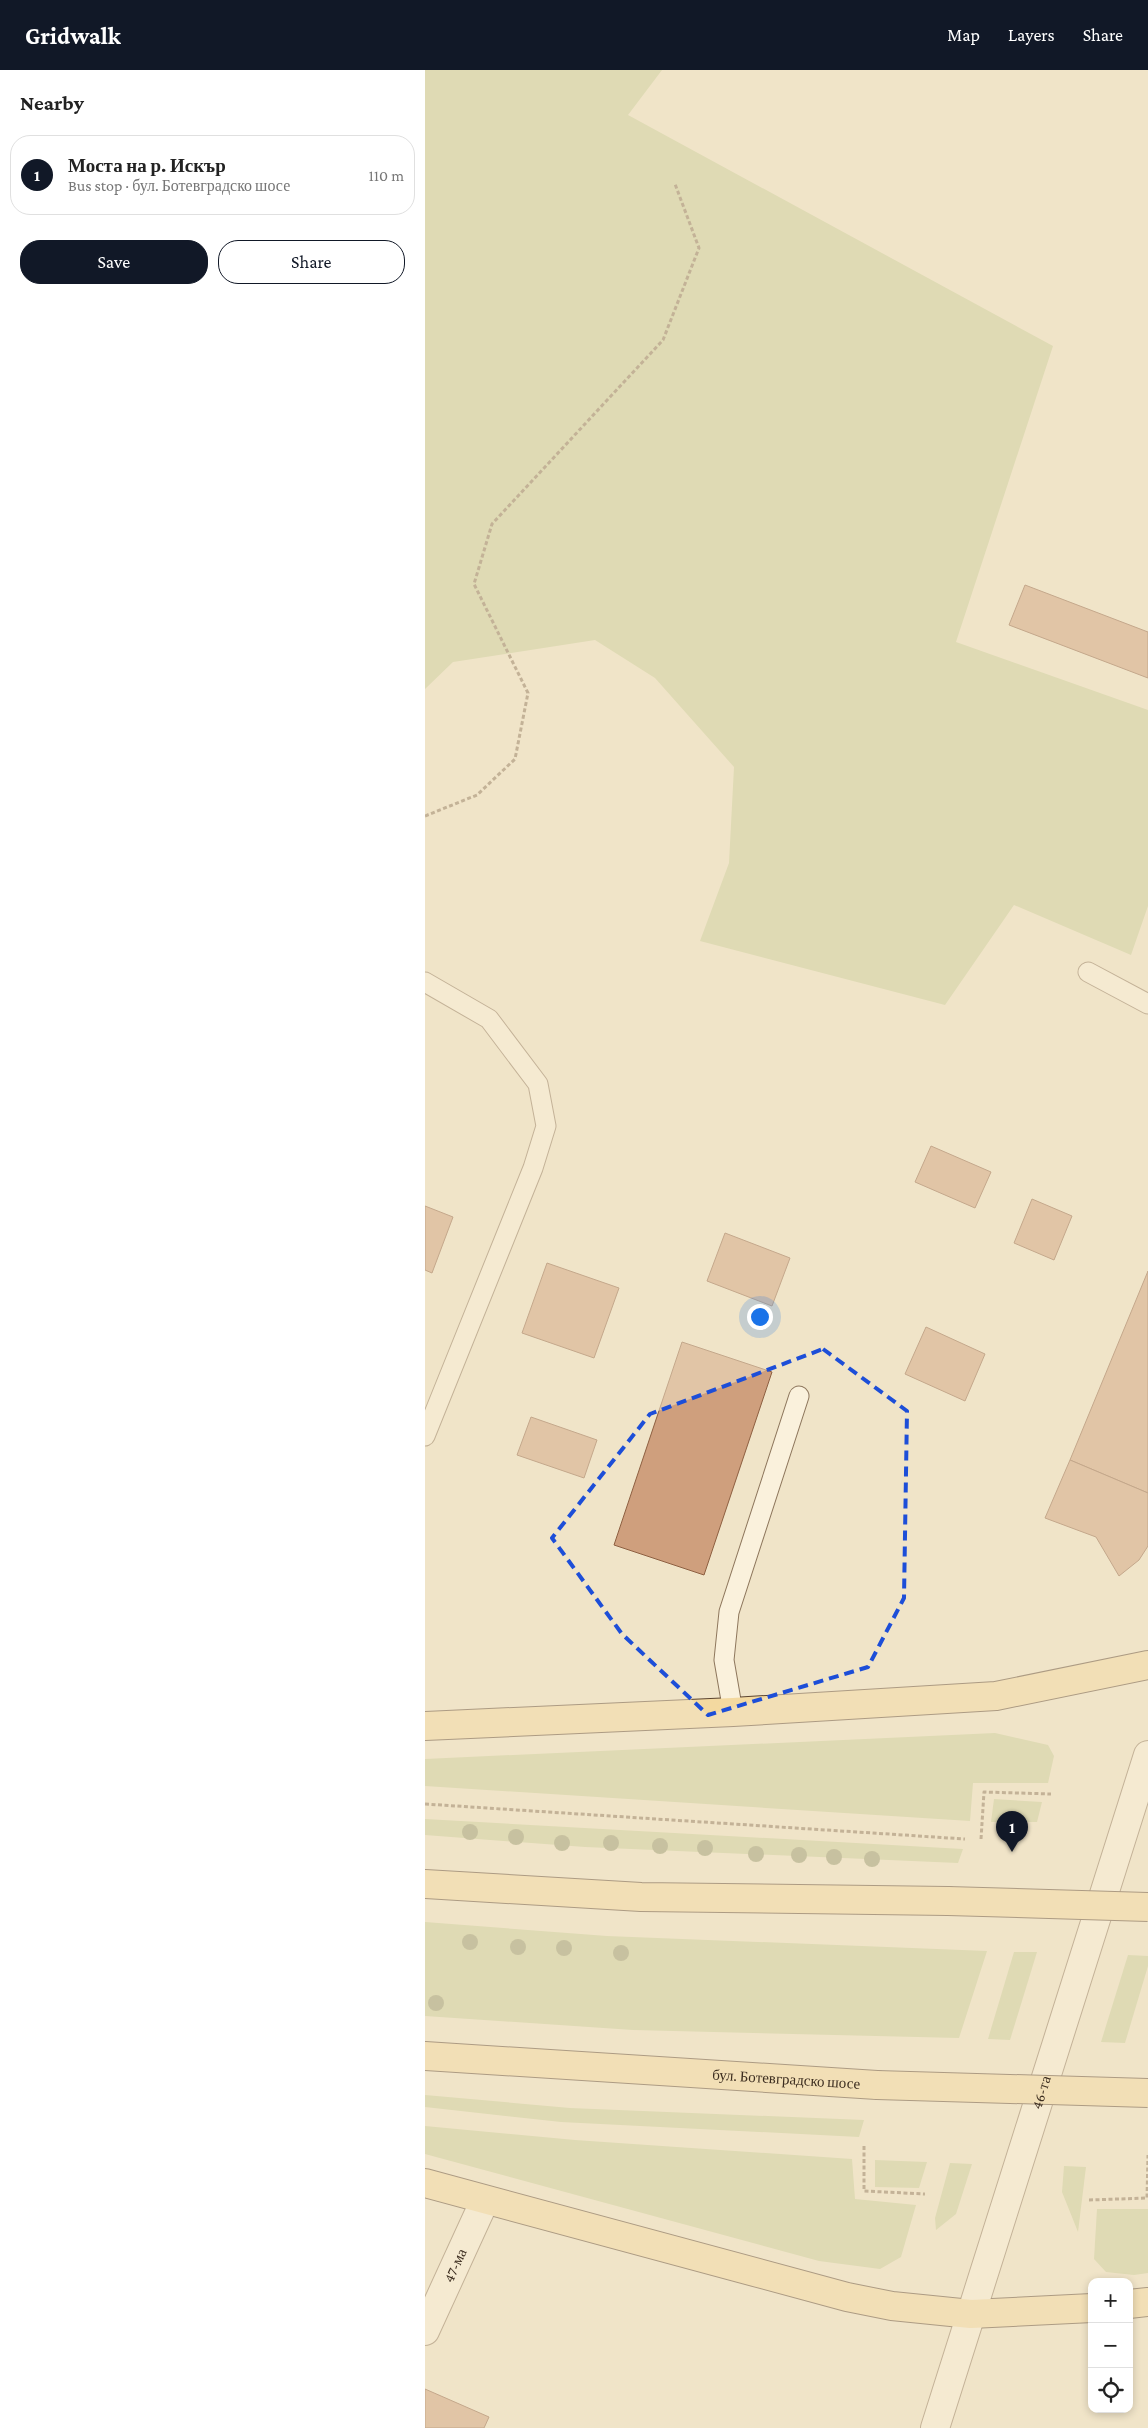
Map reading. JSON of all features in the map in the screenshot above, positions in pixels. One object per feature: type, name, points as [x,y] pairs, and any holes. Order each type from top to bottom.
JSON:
[{"type":"main road","points":[[425,1726],[733,1712],[996,1696],[1148,1665]]},
{"type":"main road","points":[[425,1884],[641,1897],[948,1901],[1148,1907]]},
{"type":"main road","name":"бул. Ботевградско шосе","points":[[425,2056],[877,2086],[1148,2093]]},
{"type":"main road","points":[[425,2183],[847,2297],[892,2306],[971,2314],[1088,2308]]},
{"type":"main road","points":[[1133,2304],[1148,2302]]},
{"type":"street","name":"46-та","points":[[935,2428],[1148,1755]]},
{"type":"street","name":"47-ма","points":[[425,2331],[437,2275],[485,2200]]},
{"type":"lane","points":[[1088,972],[1148,1004]]},
{"type":"lane","points":[[425,982],[489,1019],[538,1084],[546,1126],[533,1168],[425,1436]]},
{"type":"lane","points":[[733,1712],[724,1660],[729,1612],[799,1396]]},
{"type":"path","points":[[425,816],[477,795],[515,759],[528,692],[474,584],[492,524],[663,340],[699,248],[675,184]]},
{"type":"path","points":[[981,1839],[984,1792],[1051,1794]]},
{"type":"path","points":[[425,1804],[965,1839]]},
{"type":"path","points":[[864,2146],[864,2191],[925,2194]]},
{"type":"path","points":[[1089,2200],[1147,2198],[1148,2155]]},
{"type":"highlighted area","points":[[823,1349],[907,1411],[904,1598],[868,1667],[708,1715],[622,1634],[552,1538],[650,1414]]},
{"type":"green space","points":[[425,70],[662,70],[628,115],[1053,346],[956,642],[1148,710],[1148,906],[1131,955],[1014,905],[945,1005],[700,941],[729,863],[734,767],[655,678],[595,640],[453,662],[425,689]]},
{"type":"green space","points":[[995,1733],[1048,1745],[1054,1756],[1048,1783],[973,1783],[970,1821],[425,1786],[425,1759]]},
{"type":"green space","points":[[994,1799],[1042,1802],[1037,1822],[991,1822]]},
{"type":"green space","points":[[425,1819],[963,1849],[958,1863],[585,1847],[425,1835]]},
{"type":"green space","points":[[425,1922],[607,1936],[987,1951],[959,2038],[633,2030],[425,2016]]},
{"type":"green space","points":[[1014,1952],[1037,1952],[1010,2040],[988,2039]]},
{"type":"green space","points":[[1128,1955],[1148,1956],[1148,1966],[1125,2043],[1101,2042]]},
{"type":"green space","points":[[425,2095],[570,2108],[864,2120],[859,2137],[561,2122],[425,2107]]},
{"type":"green space","points":[[425,2126],[575,2140],[852,2159],[855,2199],[916,2205],[901,2257],[880,2269],[819,2261],[425,2154]]},
{"type":"green space","points":[[875,2160],[927,2162],[919,2188],[875,2187]]},
{"type":"green space","points":[[950,2163],[972,2164],[956,2214],[936,2230],[935,2218]]},
{"type":"green space","points":[[1064,2166],[1086,2167],[1078,2232],[1062,2192]]},
{"type":"green space","points":[[1097,2209],[1148,2209],[1148,2273],[1134,2275],[1106,2272],[1094,2259]]},
{"type":"building","points":[[1025,585],[1148,632],[1148,678],[1009,625]]},
{"type":"building","points":[[931,1146],[991,1172],[975,1208],[915,1182]]},
{"type":"building","points":[[1032,1199],[1072,1216],[1054,1260],[1014,1243]]},
{"type":"building","points":[[425,1206],[453,1217],[432,1273],[425,1270]]},
{"type":"building","points":[[725,1233],[790,1258],[772,1306],[707,1281]]},
{"type":"building","points":[[547,1263],[619,1288],[594,1358],[522,1333]]},
{"type":"building","points":[[1148,1271],[1148,1493],[1070,1460]]},
{"type":"building","points":[[926,1327],[985,1354],[965,1401],[905,1374]]},
{"type":"building","points":[[682,1342],[772,1372],[704,1575],[614,1545]]},
{"type":"building","points":[[531,1417],[597,1440],[584,1478],[517,1455]]},
{"type":"building","points":[[1070,1460],[1148,1493],[1148,1546],[1139,1560],[1119,1576],[1096,1537],[1045,1518]]},
{"type":"building","points":[[425,2389],[489,2417],[484,2428],[425,2428]]},
{"type":"place","name":"Моста на р. Искър","points":[[1012,1852]]}]
